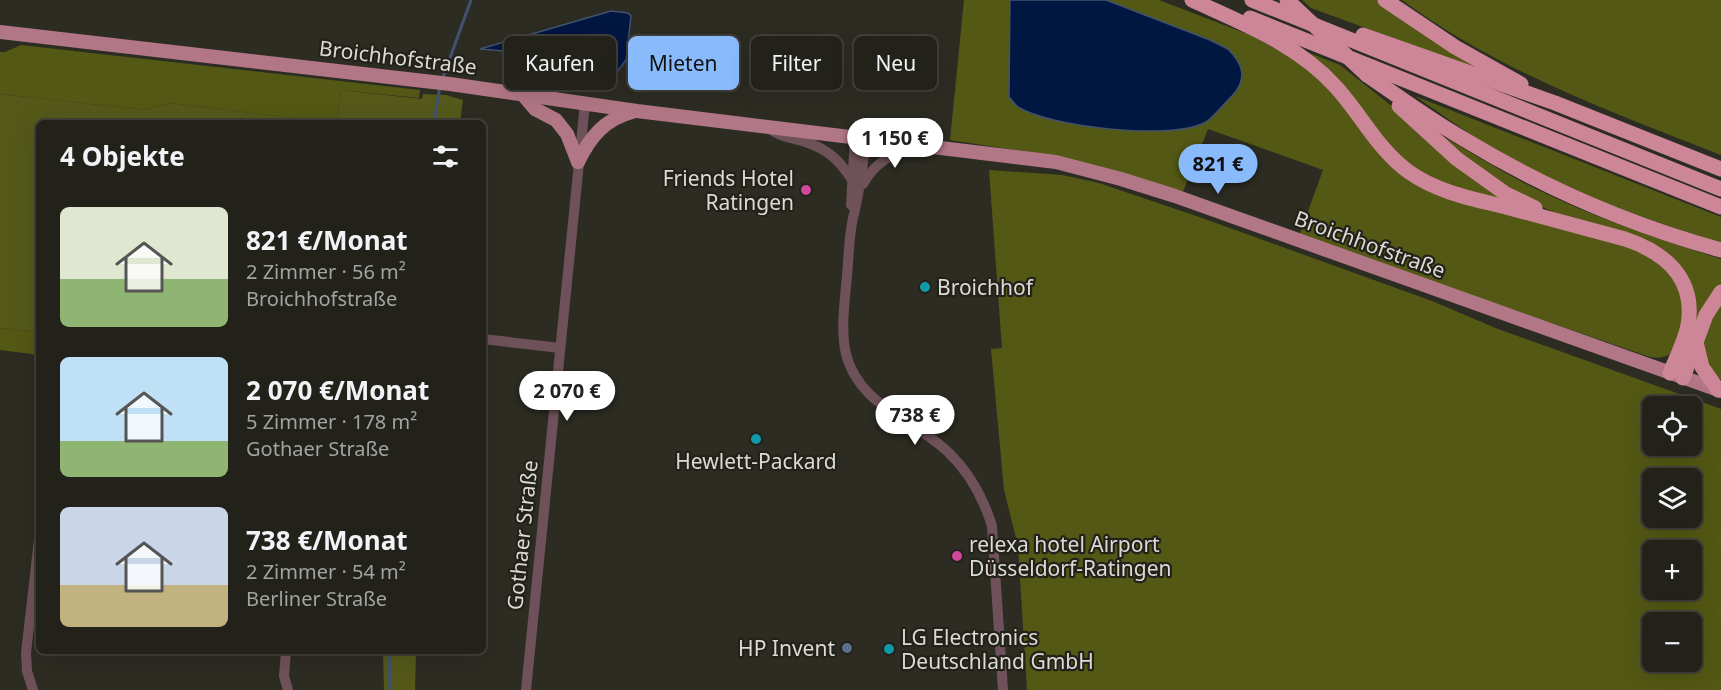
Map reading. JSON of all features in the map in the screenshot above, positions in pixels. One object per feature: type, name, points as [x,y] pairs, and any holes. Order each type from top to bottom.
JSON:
[{"type":"highway","points":[[1192,0],[1277,41],[1306,59],[1337,88],[1391,158],[1410,173],[1450,192],[1625,238],[1664,258],[1678,274],[1687,296],[1689,314],[1676,375]]},
{"type":"highway","points":[[1202,0],[1721,207]]},
{"type":"highway","points":[[1252,0],[1282,5],[1555,103],[1721,169]]},
{"type":"highway","points":[[1385,0],[1455,47],[1555,103]]},
{"type":"highway","points":[[1282,5],[1367,75],[1456,159],[1506,194],[1570,224]]},
{"type":"highway","points":[[1282,5],[1721,189]]},
{"type":"highway","points":[[1367,75],[1460,137],[1516,169],[1573,197],[1617,215],[1721,250]]},
{"type":"highway","points":[[1676,375],[1696,341],[1710,307],[1721,292]]},
{"type":"highway","points":[[1696,341],[1702,367],[1719,390]]},
{"type":"main road","name":"Broichhofstraße","points":[[0,32],[450,84],[637,111],[1056,162],[1121,178],[1719,390]]},
{"type":"main road","points":[[524,96],[534,108],[556,120],[567,134],[578,162]]},
{"type":"main road","points":[[578,162],[593,137],[608,122],[623,114],[637,111]]},
{"type":"street","name":"Gothaer Straße","points":[[526,690],[585,103]]},
{"type":"street","points":[[765,127],[780,136],[818,147],[835,157],[852,180]]},
{"type":"street","points":[[853,214],[852,180],[860,137]]},
{"type":"street","points":[[860,137],[860,190]]},
{"type":"street","points":[[928,146],[906,150],[880,162],[868,175],[860,190],[853,214],[844,313],[846,352],[850,367],[860,384],[875,400],[948,452],[971,479],[985,504],[992,526],[1003,690]]},
{"type":"street","points":[[486,339],[560,348]]},
{"type":"street","points":[[33,690],[27,671],[27,653],[36,568]]},
{"type":"street","points":[[286,654],[284,676],[288,690]]},
{"type":"green space","points":[[964,0],[1010,0],[1009,97],[1017,106],[1032,113],[1206,122],[1239,88],[1142,13],[1106,0],[1159,0],[1250,35],[1289,56],[1319,78],[1405,175],[1638,248],[1669,270],[1682,295],[1683,320],[1673,349],[1669,355],[1659,358],[1650,357],[1299,236],[1323,170],[1208,129],[1182,194],[1067,158],[950,140]]},
{"type":"green space","points":[[1302,0],[1377,0],[1419,31],[1483,71],[1311,8]]},
{"type":"green space","points":[[1402,0],[1721,0],[1721,155],[1556,88],[1516,69],[1439,25]]},
{"type":"green space","points":[[21,45],[420,90],[419,98],[341,90],[337,120],[312,120],[170,103],[145,110],[0,94],[0,52]]},
{"type":"green space","points":[[1297,48],[1340,65],[1519,207],[1481,198],[1412,171]]},
{"type":"green space","points":[[341,90],[422,99],[423,94],[446,95],[463,100],[460,120],[337,120]]},
{"type":"green space","points":[[0,94],[145,110],[170,103],[309,120],[36,120],[36,332],[0,328]]},
{"type":"green space","points":[[1415,96],[1721,217],[1721,243],[1639,215],[1559,183],[1496,150]]},
{"type":"green space","points":[[1441,135],[1524,183],[1596,216],[1721,259],[1721,288],[1695,331],[1678,265],[1521,198],[1485,176]]},
{"type":"green space","points":[[989,170],[1062,175],[1099,183],[1205,219],[1685,396],[1642,396],[1642,456],[1702,456],[1702,402],[1721,409],[1721,690],[1027,690],[1018,546],[1004,490],[991,349],[1002,348]]},
{"type":"green space","points":[[1721,301],[1721,380],[1711,371],[1705,361],[1703,342]]},
{"type":"green space","points":[[0,328],[36,332],[36,355],[0,350]]},
{"type":"green space","points":[[383,654],[416,654],[415,690],[384,690]]},
{"type":"water","points":[[1010,0],[1106,0],[1228,49],[1240,66],[1242,78],[1240,84],[1232,96],[1206,122],[1190,128],[1141,131],[1112,129],[1083,126],[1034,114],[1018,107],[1009,97]]},
{"type":"water","points":[[611,11],[628,13],[631,16],[626,60],[617,72],[616,83],[616,36],[525,36]]},
{"type":"water","points":[[504,42],[504,51],[480,49]]},
{"type":"waterway","points":[[442,80],[471,0]]},
{"type":"waterway","points":[[434,120],[440,86]]},
{"type":"waterway","points":[[389,654],[390,690]]},
{"type":"place","name":"Friends Hotel Ratingen","points":[[806,190]]},
{"type":"place","name":"Broichhof","points":[[925,287]]},
{"type":"place","name":"Hewlett-Packard","points":[[756,439]]},
{"type":"place","name":"relexa hotel Airport Düsseldorf-Ratingen","points":[[957,556]]},
{"type":"place","name":"HP Invent","points":[[847,648]]},
{"type":"place","name":"LG Electronics Deutschland GmbH","points":[[889,649]]}]
